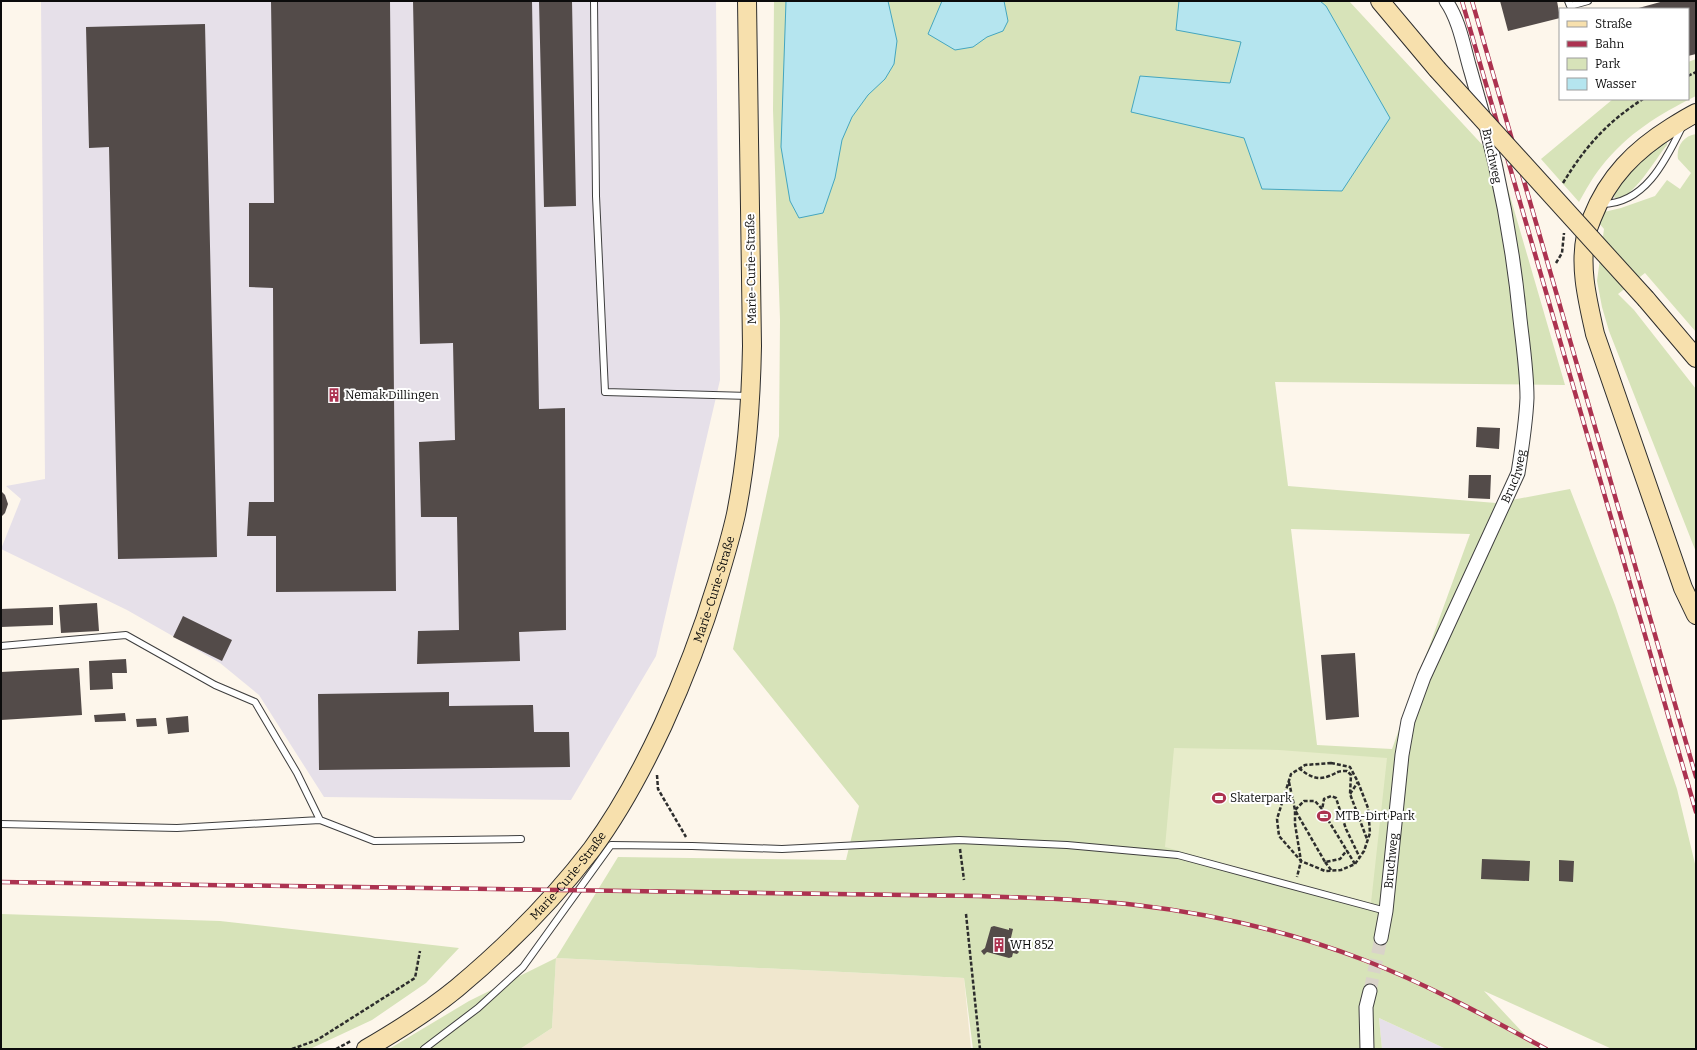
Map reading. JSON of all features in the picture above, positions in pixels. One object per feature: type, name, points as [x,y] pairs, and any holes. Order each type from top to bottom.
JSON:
[{"type":"main road","name":"Marie-Curie-Straße","points":[[361,1044],[401,1028],[456,989],[500,950],[544,906],[592,849],[621,804],[653,746],[675,698],[700,636],[728,547],[736,515],[745,462],[751,396],[752,346],[746,1]]},
{"type":"main road","points":[[1380,1],[1436,69],[1646,299],[1696,358]]},
{"type":"main road","points":[[1696,113],[1681,129],[1627,162],[1612,180],[1598,204],[1586,235],[1583,271],[1587,299],[1595,334],[1684,588],[1696,615]]},
{"type":"street","name":"Bruchweg","points":[[1381,938],[1386,911],[1402,755],[1408,721],[1424,677],[1518,473],[1524,437],[1526,404],[1523,347],[1516,281],[1507,222],[1481,105],[1451,7],[1446,1]]},
{"type":"street","points":[[1367,1049],[1366,1007],[1370,991]]},
{"type":"lane","points":[[594,1],[596,196],[605,392],[751,396]]},
{"type":"lane","points":[[1568,1],[1570,6],[1588,1]]},
{"type":"lane","points":[[1598,204],[1621,202],[1640,191],[1667,156],[1681,129]]},
{"type":"lane","points":[[1,646],[126,635],[215,685],[255,702],[297,773],[320,820]]},
{"type":"lane","points":[[1,824],[177,828],[320,820],[374,842],[521,839]]},
{"type":"lane","points":[[424,1049],[478,1008],[523,967],[611,845],[782,849],[960,840],[1067,845],[1178,855],[1386,911]]},
{"type":"path","points":[[1562,184],[1593,139],[1623,112],[1641,100]]},
{"type":"path","points":[[1556,263],[1562,253],[1564,230]]},
{"type":"path","points":[[1331,763],[1350,767],[1358,782],[1368,808],[1370,833],[1364,851],[1355,864],[1341,870],[1325,871],[1301,861],[1279,836],[1277,819],[1291,774],[1300,768],[1305,765],[1331,763]]},
{"type":"path","points":[[1300,768],[1309,777],[1322,778],[1337,771],[1347,771],[1351,775],[1350,794],[1368,839]]},
{"type":"path","points":[[653,778],[657,771],[658,790],[692,846]]},
{"type":"path","points":[[1289,781],[1295,810],[1295,824],[1301,861],[1294,887]]},
{"type":"path","points":[[1350,794],[1358,782]]},
{"type":"path","points":[[1322,810],[1324,799],[1331,796],[1336,798],[1346,829],[1360,858]]},
{"type":"path","points":[[1295,810],[1304,801],[1315,801],[1355,864]]},
{"type":"path","points":[[1295,810],[1325,862],[1332,871]]},
{"type":"path","points":[[960,840],[964,880]]},
{"type":"path","points":[[1325,862],[1340,859],[1347,850]]},
{"type":"path","points":[[966,914],[980,1049]]},
{"type":"path","points":[[292,1049],[317,1040],[414,978],[420,951]]},
{"type":"path","points":[[336,1049],[361,1044]]},
{"type":"shaded area","points":[[41,1],[716,1],[720,380],[656,656],[571,800],[324,797],[259,695],[220,663],[127,610],[1,549],[21,499],[6,486],[45,479]]},
{"type":"shaded area","points":[[556,958],[964,978],[971,1049],[520,1049],[552,1028]]},
{"type":"shaded area","points":[[1379,1018],[1446,1049],[1382,1049]]},
{"type":"green space","points":[[774,1],[1349,1],[1501,165],[1565,385],[1275,382],[1288,486],[1496,503],[1570,489],[1615,605],[1677,789],[1696,868],[1696,1049],[1612,1049],[1484,991],[1538,1049],[1446,1049],[1379,1018],[1382,1049],[973,1049],[964,978],[556,958],[618,857],[846,860],[859,806],[733,649],[779,436],[780,320],[773,110]],"holes":[[[1291,529],[1470,534],[1392,749],[1317,745]]]},
{"type":"green space","points":[[1696,59],[1696,96],[1689,100],[1689,62]]},
{"type":"green space","points":[[1612,100],[1688,100],[1656,118],[1622,144],[1598,171],[1579,202],[1541,159]]},
{"type":"green space","points":[[1696,134],[1696,332],[1645,273],[1618,294],[1634,310],[1696,389],[1696,552],[1609,331],[1602,307],[1597,281],[1604,229],[1598,222],[1604,212],[1621,208],[1655,196],[1667,180],[1680,189],[1691,173],[1678,159],[1679,146],[1687,137]]},
{"type":"green space","points":[[1667,142],[1667,145],[1637,185],[1623,197],[1616,199],[1614,197],[1616,190],[1635,166],[1652,151]]},
{"type":"green space","points":[[1174,748],[1279,750],[1387,758],[1371,903],[1255,873],[1165,847]]},
{"type":"green space","points":[[1,914],[220,921],[459,948],[426,983],[372,1020],[310,1049],[1,1049]]},
{"type":"green space","points":[[556,958],[552,1028],[520,1049],[389,1049],[469,1001]]},
{"type":"water","points":[[786,1],[888,1],[897,41],[894,64],[885,79],[868,95],[852,117],[842,140],[835,178],[823,213],[799,218],[790,201],[781,147]]},
{"type":"water","points":[[942,1],[1004,1],[1008,21],[1003,31],[987,37],[973,47],[955,50],[928,34]]},
{"type":"water","points":[[1179,1],[1320,1],[1326,6],[1390,118],[1342,191],[1262,189],[1244,138],[1131,112],[1140,76],[1230,83],[1241,42],[1176,30]]},
{"type":"building","name":"Nemak Dillingen","points":[[271,1],[390,1],[396,591],[276,592],[276,536],[247,536],[249,502],[274,502],[273,288],[249,287],[249,203],[274,203]]},
{"type":"building","points":[[413,1],[532,1],[539,409],[565,408],[566,630],[519,632],[520,661],[417,664],[418,631],[459,630],[457,517],[421,517],[419,442],[455,440],[453,343],[420,344]]},
{"type":"building","points":[[539,1],[572,1],[576,206],[544,207]]},
{"type":"building","points":[[1500,1],[1557,1],[1559,18],[1508,31]]},
{"type":"building","points":[[1664,1],[1696,1],[1696,54],[1689,56],[1689,8],[1639,8]]},
{"type":"building","points":[[205,24],[217,557],[118,559],[109,147],[89,148],[86,27]]},
{"type":"building","points":[[1477,427],[1500,428],[1499,449],[1476,447]]},
{"type":"building","points":[[1469,475],[1491,475],[1490,499],[1468,498]]},
{"type":"building","points":[[1,491],[5,495],[8,504],[5,513],[1,517]]},
{"type":"building","points":[[97,603],[99,631],[61,633],[59,605]]},
{"type":"building","points":[[53,607],[53,625],[1,627],[1,609]]},
{"type":"building","points":[[183,616],[232,640],[222,661],[173,637]]},
{"type":"building","points":[[1355,653],[1359,717],[1326,720],[1321,655]]},
{"type":"building","points":[[126,659],[127,673],[112,673],[113,689],[90,690],[89,661]]},
{"type":"building","points":[[79,668],[82,715],[1,720],[1,672]]},
{"type":"building","points":[[449,692],[449,706],[533,705],[534,732],[569,732],[570,767],[319,770],[318,694]]},
{"type":"building","points":[[125,713],[126,721],[95,722],[94,715]]},
{"type":"building","points":[[188,716],[189,732],[168,734],[166,718]]},
{"type":"building","points":[[156,718],[157,726],[137,727],[136,719]]},
{"type":"building","points":[[1482,859],[1530,861],[1529,881],[1481,879]]},
{"type":"building","points":[[1559,860],[1574,861],[1573,882],[1559,881]]},
{"type":"building","name":"WH 852","points":[[994,926],[1009,930],[1009,928],[1013,929],[1010,942],[1019,952],[1017,954],[1013,953],[1012,957],[1009,958],[987,952],[984,955],[981,951],[985,948],[991,927]]},
{"type":"tunnel","points":[[1370,991],[1381,938]]},
{"type":"railway","points":[[1462,1],[1696,812]]},
{"type":"railway","points":[[1472,1],[1696,777]]},
{"type":"railway","points":[[1,882],[979,896],[1077,900],[1136,905],[1194,913],[1252,925],[1336,950],[1387,969],[1434,990],[1546,1049]]},
{"type":"place","name":"Nemak Dillingen","points":[[334,395]]},
{"type":"place","name":"Skaterpark","points":[[1219,798]]},
{"type":"place","name":"MTB-Dirt Park","points":[[1324,816]]},
{"type":"place","name":"WH 852","points":[[999,945]]}]
